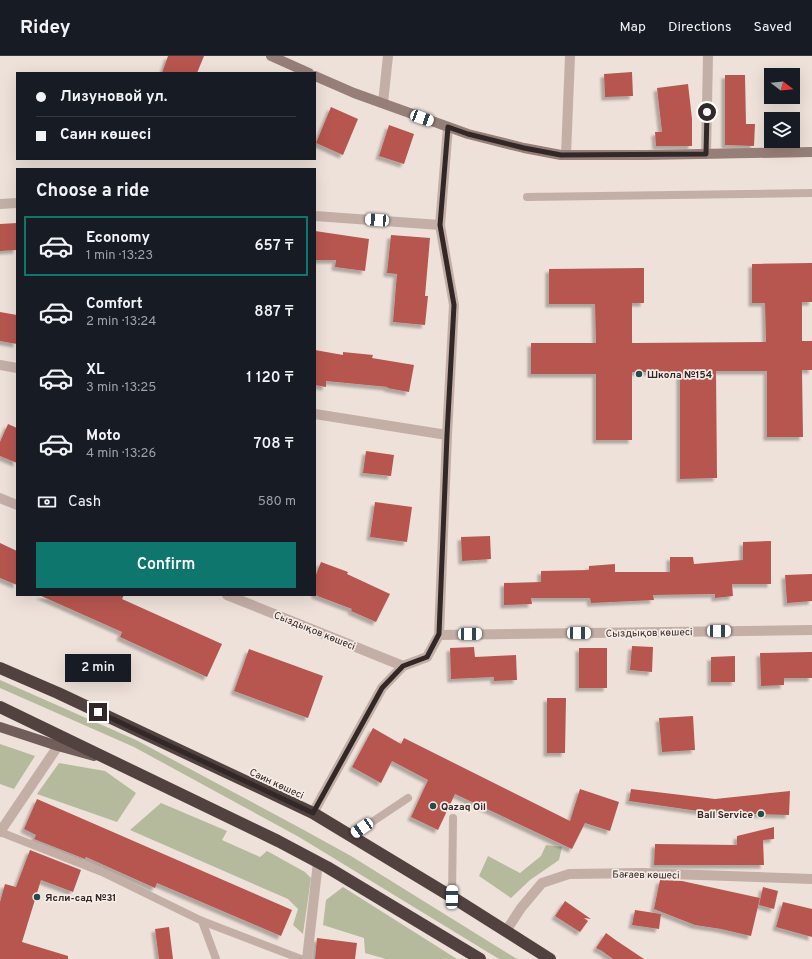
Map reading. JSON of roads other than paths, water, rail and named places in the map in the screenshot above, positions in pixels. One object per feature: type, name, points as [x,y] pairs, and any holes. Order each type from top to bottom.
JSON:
[{"type":"highway","name":"Саин көшесі","points":[[0,668],[58,693],[313,813],[452,897],[550,959]]},
{"type":"highway","points":[[0,707],[278,841],[318,862],[480,959]]},
{"type":"main road","points":[[0,727],[110,761]]},
{"type":"street","points":[[271,56],[307,72]]},
{"type":"street","points":[[383,103],[388,56]]},
{"type":"street","points":[[566,155],[570,56]]},
{"type":"street","points":[[706,154],[708,56]]},
{"type":"street","points":[[316,76],[354,93],[468,134],[524,148],[566,155],[812,152]]},
{"type":"street","points":[[313,813],[382,688],[403,666],[427,657],[439,634],[454,305],[440,225],[448,127]]},
{"type":"street","points":[[0,204],[16,203]]},
{"type":"street","points":[[316,216],[440,225]]},
{"type":"street","points":[[0,365],[16,368]]},
{"type":"street","points":[[316,414],[447,435]]},
{"type":"street","points":[[0,498],[16,505]]},
{"type":"street","name":"Сыздықов көшесі","points":[[229,596],[403,666]]},
{"type":"street","name":"Сыздықов көшесі","points":[[439,634],[812,630]]},
{"type":"street","points":[[0,832],[58,746]]},
{"type":"street","points":[[307,959],[318,862]]},
{"type":"street","name":"Бағаев көшесі","points":[[506,931],[521,908],[542,884],[569,874],[643,873],[812,878]]},
{"type":"lane","points":[[527,197],[812,193]]},
{"type":"lane","points":[[351,836],[408,798]]},
{"type":"lane","points":[[452,897],[453,818]]},
{"type":"lane","points":[[0,832],[102,872],[202,921],[301,959]]},
{"type":"lane","points":[[202,921],[216,959]]},
{"type":"place","name":"Школа №154","points":[[639,374]]},
{"type":"place","name":"Qazaq Oil","points":[[433,806]]},
{"type":"place","name":"Ball Service","points":[[761,814]]},
{"type":"place","name":"Ясли-сад №31","points":[[37,897]]}]
